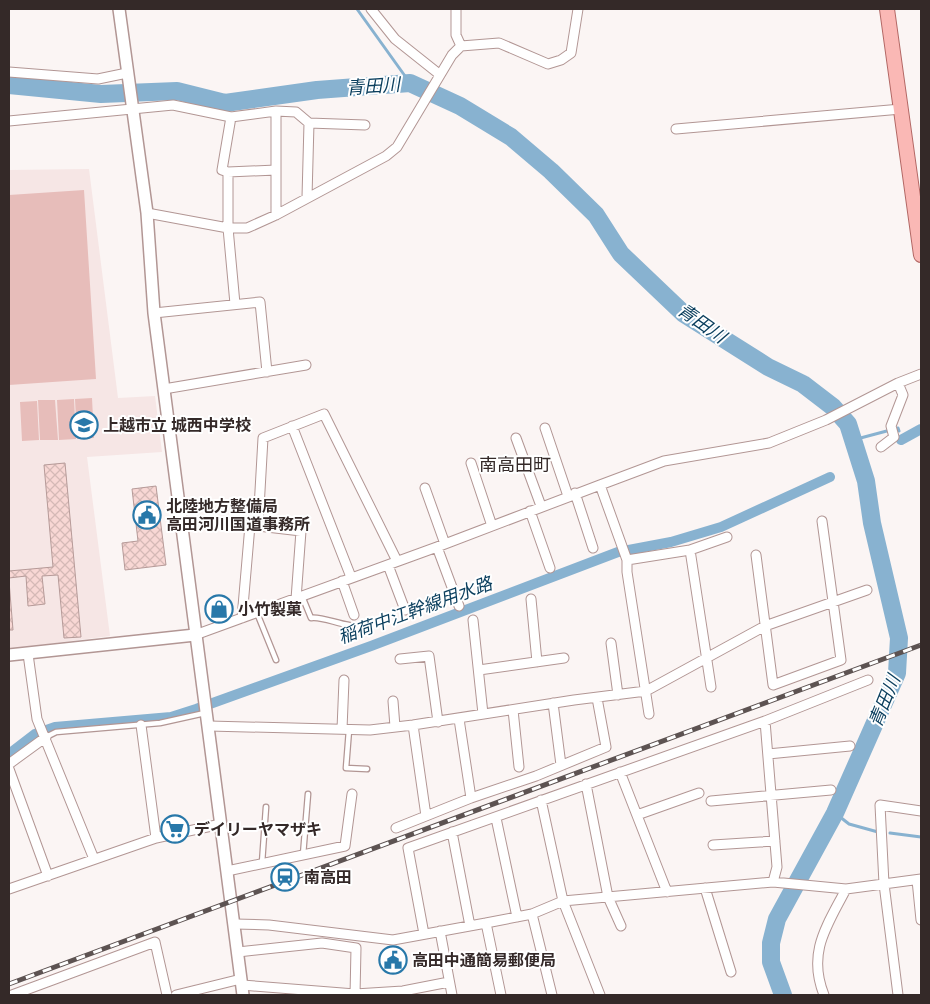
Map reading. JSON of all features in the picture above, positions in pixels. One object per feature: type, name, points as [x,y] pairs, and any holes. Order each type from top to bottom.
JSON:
[{"type":"main road","points":[[887,9],[919,218],[921,255]]},
{"type":"street","points":[[120,9],[127,77],[147,214],[154,313],[195,634],[208,712],[242,986]]},
{"type":"street","points":[[371,9],[395,39],[438,76]]},
{"type":"street","points":[[456,9],[456,35],[462,46]]},
{"type":"street","points":[[147,214],[228,228],[247,228],[276,215],[386,156],[397,147],[438,76],[452,55],[462,46],[499,42],[548,64],[561,60],[571,53],[578,9]]},
{"type":"street","points":[[9,72],[98,79],[127,77]]},
{"type":"street","points":[[9,121],[173,105],[230,117],[276,112],[296,112],[309,123],[365,125]]},
{"type":"street","points":[[676,129],[901,109]]},
{"type":"street","points":[[276,112],[276,215]]},
{"type":"street","points":[[230,117],[222,170],[228,172],[276,170]]},
{"type":"street","points":[[307,197],[309,123]]},
{"type":"street","points":[[228,172],[228,228],[235,304]]},
{"type":"street","points":[[154,313],[260,302],[267,372]]},
{"type":"street","points":[[164,389],[306,365]]},
{"type":"street","points":[[9,656],[195,634],[393,563],[664,461],[768,443],[826,420],[898,383],[921,374]]},
{"type":"street","points":[[881,447],[894,437],[892,430],[903,395],[898,383]]},
{"type":"street","points":[[258,526],[263,438],[324,414],[393,563],[405,610]]},
{"type":"street","points":[[292,426],[346,579],[354,615]]},
{"type":"street","points":[[545,428],[593,548]]},
{"type":"street","points":[[516,438],[541,506]]},
{"type":"street","points":[[471,463],[492,526]]},
{"type":"street","points":[[600,484],[627,560],[627,572],[649,714]]},
{"type":"street","points":[[425,488],[459,606]]},
{"type":"street","points":[[530,511],[550,568]]},
{"type":"street","points":[[756,555],[773,685],[841,660],[822,521]]},
{"type":"street","points":[[242,618],[250,525],[301,531],[299,597]]},
{"type":"street","points":[[627,560],[690,550],[727,537]]},
{"type":"street","points":[[690,550],[711,687]]},
{"type":"street","points":[[209,726],[345,729],[395,727],[438,722],[553,703],[646,692],[765,626],[867,590]]},
{"type":"street","points":[[531,599],[537,662]]},
{"type":"street","points":[[473,620],[483,714]]},
{"type":"street","points":[[611,643],[618,695]]},
{"type":"street","points":[[28,654],[37,719],[46,737],[94,859]]},
{"type":"street","points":[[400,659],[429,656],[438,722]]},
{"type":"street","points":[[479,670],[564,658]]},
{"type":"street","points":[[344,680],[345,729]]},
{"type":"street","points":[[424,934],[408,848],[765,721],[868,680]]},
{"type":"street","points":[[396,828],[471,798],[561,766],[606,747],[597,698]]},
{"type":"street","points":[[393,701],[395,727]]},
{"type":"street","points":[[553,703],[561,766]]},
{"type":"street","points":[[513,710],[519,767]]},
{"type":"street","points":[[459,718],[471,798]]},
{"type":"street","points":[[765,721],[777,867],[773,882]]},
{"type":"street","points":[[141,725],[156,838]]},
{"type":"street","points":[[413,725],[426,816]]},
{"type":"street","points":[[9,764],[46,737]]},
{"type":"street","points":[[768,754],[850,746]]},
{"type":"street","points":[[9,769],[48,876]]},
{"type":"street","points":[[620,772],[667,892]]},
{"type":"street","points":[[586,784],[608,897],[621,926]]},
{"type":"street","points":[[710,801],[831,790]]},
{"type":"street","points":[[637,816],[699,793]]},
{"type":"street","points":[[227,871],[302,857],[345,846],[352,794]]},
{"type":"street","points":[[541,800],[563,901],[600,995]]},
{"type":"street","points":[[898,995],[884,884],[880,805],[921,811]]},
{"type":"street","points":[[496,818],[518,917]]},
{"type":"street","points":[[9,889],[156,838],[221,824]]},
{"type":"street","points":[[452,832],[470,926]]},
{"type":"street","points":[[713,846],[775,841]]},
{"type":"street","points":[[235,924],[269,925],[392,940],[532,914],[563,901],[773,882],[846,889],[919,879],[921,920]]},
{"type":"street","points":[[705,888],[731,972]]},
{"type":"street","points":[[824,995],[817,972],[818,948],[846,889]]},
{"type":"street","points":[[532,914],[552,995]]},
{"type":"street","points":[[486,923],[501,995]]},
{"type":"street","points":[[440,931],[452,995]]},
{"type":"street","points":[[12,995],[155,942],[167,995]]},
{"type":"street","points":[[238,952],[322,943],[356,948],[355,995]]},
{"type":"street","points":[[176,995],[242,986],[355,995],[402,992],[449,982]]},
{"type":"lane","points":[[299,597],[311,618],[317,617],[332,623],[349,625],[356,633]]},
{"type":"lane","points":[[257,613],[276,660]]},
{"type":"lane","points":[[46,737],[56,732],[141,725],[208,712]]},
{"type":"lane","points":[[345,729],[346,768],[367,769]]},
{"type":"lane","points":[[302,857],[308,794]]},
{"type":"lane","points":[[262,865],[266,808]]},
{"type":"shaded area","name":"上越市立 城西中学校","points":[[89,169],[118,398],[155,396],[162,452],[87,457],[110,636],[9,649],[9,170]]},
{"type":"shaded area","points":[[84,190],[96,379],[9,385],[9,195]]},
{"type":"shaded area","points":[[92,398],[94,438],[77,439],[75,399]]},
{"type":"shaded area","points":[[74,399],[76,439],[59,440],[57,400]]},
{"type":"shaded area","points":[[38,400],[55,400],[58,440],[40,440]]},
{"type":"shaded area","points":[[37,401],[39,440],[22,441],[20,402]]},
{"type":"building","points":[[65,463],[81,637],[64,638],[58,575],[42,576],[45,604],[28,606],[26,576],[9,578],[9,571],[53,567],[44,465]]},
{"type":"building","name":"北陸地方整備局 高田河川国道事務所","points":[[156,486],[166,565],[125,570],[122,543],[138,541],[132,489]]},
{"type":"building","points":[[9,581],[13,630],[9,630]]},
{"type":"waterway","points":[[357,9],[410,83]]},
{"type":"waterway","name":"青田川","points":[[9,85],[101,94],[177,91],[225,103],[317,90],[410,83],[460,106],[511,137],[551,171],[596,215],[621,254],[684,314],[768,367],[803,384],[833,407],[848,424],[866,481],[872,523],[899,638],[897,673],[835,813],[777,919],[771,943],[771,962],[783,995]]},
{"type":"waterway","points":[[853,440],[898,428],[899,431]]},
{"type":"waterway","name":"稲荷中江幹線用水路","points":[[901,440],[921,429]]},
{"type":"waterway","name":"稲荷中江幹線用水路","points":[[9,754],[35,734],[55,727],[171,717],[196,709],[371,646],[618,552],[671,542],[721,527],[830,477]]},
{"type":"waterway","points":[[835,813],[849,824],[878,832]]},
{"type":"waterway","points":[[890,833],[921,837]]},
{"type":"railway","points":[[9,984],[921,645]]},
{"type":"place","name":"上越市立 城西中学校","points":[[84,425]]},
{"type":"place","name":"北陸地方整備局 高田河川国道事務所","points":[[147,515]]},
{"type":"place","name":"小竹製菓","points":[[219,609]]},
{"type":"place","name":"デイリーヤマザキ","points":[[175,829]]},
{"type":"place","name":"南高田","points":[[285,877]]},
{"type":"place","name":"高田中通簡易郵便局","points":[[393,960]]},
{"type":"district","name":"南高田町","points":[[515,464]]}]
